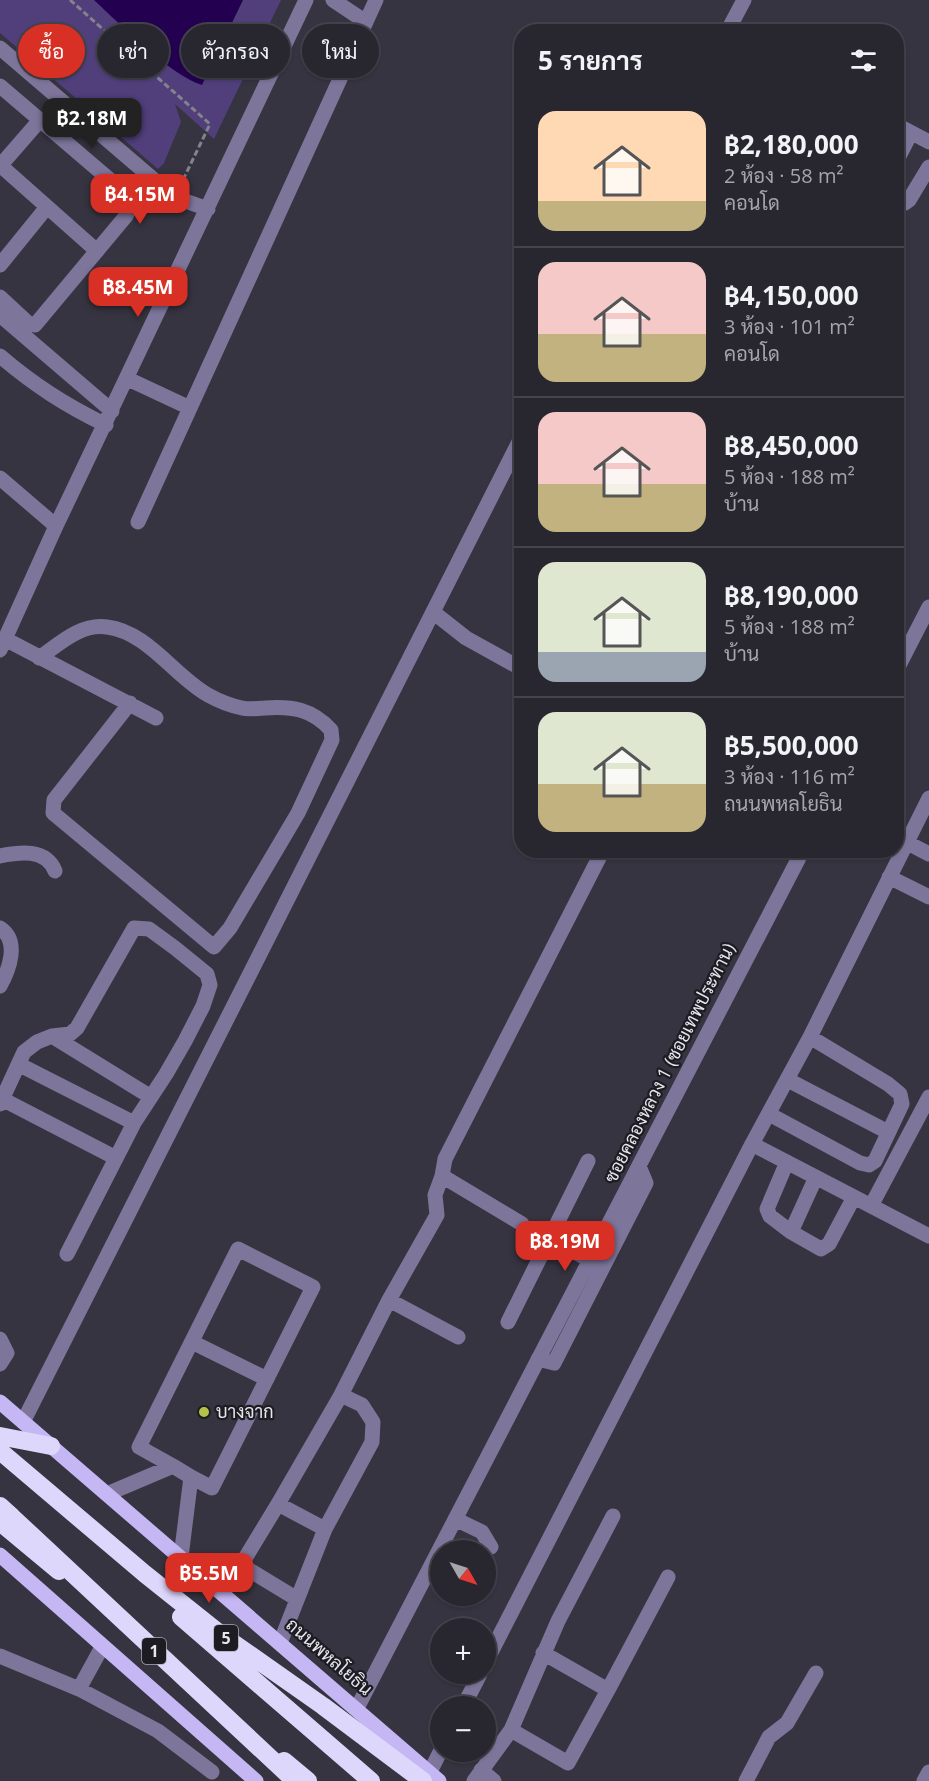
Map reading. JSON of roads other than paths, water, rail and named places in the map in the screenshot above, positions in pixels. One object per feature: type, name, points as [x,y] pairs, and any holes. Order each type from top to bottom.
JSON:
[{"type":"highway","points":[[0,1436],[51,1446]]},
{"type":"highway","name":"5","points":[[0,1450],[219,1633],[431,1778]]},
{"type":"highway","name":"1","points":[[0,1462],[371,1781]]},
{"type":"highway","points":[[4,1515],[295,1781]]},
{"type":"highway","name":"1","points":[[4,1515],[308,1781]]},
{"type":"main road","name":"ถนนพหลโยธิน","points":[[0,1402],[357,1708],[431,1778]]},
{"type":"main road","name":"1","points":[[0,1555],[256,1781]]},
{"type":"street","points":[[156,717],[39,658],[3,645],[56,526],[128,379],[306,0]]},
{"type":"street","points":[[333,0],[366,22]]},
{"type":"street","points":[[138,522],[376,0]]},
{"type":"street","points":[[731,24],[744,0]]},
{"type":"street","points":[[0,48],[174,197],[208,209]]},
{"type":"street","points":[[0,87],[130,197],[132,203],[126,216],[35,325],[28,323],[0,297]]},
{"type":"street","points":[[65,104],[0,166],[98,251]]},
{"type":"street","points":[[904,129],[929,142]]},
{"type":"street","points":[[904,146],[911,133]]},
{"type":"street","points":[[904,203],[909,200],[929,167]]},
{"type":"street","points":[[0,265],[47,207]]},
{"type":"street","points":[[0,315],[109,418]]},
{"type":"street","points":[[0,356],[47,393],[68,406],[109,418]]},
{"type":"street","points":[[128,379],[190,408]]},
{"type":"street","points":[[23,1422],[514,452]]},
{"type":"street","points":[[0,478],[56,526]]},
{"type":"street","points":[[904,655],[929,607]]},
{"type":"street","points":[[433,612],[466,638],[514,665]]},
{"type":"street","points":[[39,658],[71,635],[91,626],[125,630],[208,695],[243,709],[279,707],[307,711],[331,730],[332,740],[298,813],[230,928],[214,947],[53,813],[54,800],[130,702]]},
{"type":"street","points":[[904,846],[929,798]]},
{"type":"street","points":[[906,842],[929,854]]},
{"type":"street","points":[[0,856],[14,853],[36,854],[46,859],[55,871]]},
{"type":"street","points":[[219,1591],[241,1565],[278,1504],[341,1395],[389,1300],[437,1215],[435,1195],[445,1159],[599,858]]},
{"type":"street","name":"ซอยคลองหลวง 1 (ซอยเทพประทาน)","points":[[357,1708],[799,858]]},
{"type":"street","points":[[496,1643],[752,1144],[788,1080],[898,858]]},
{"type":"street","points":[[889,877],[929,897]]},
{"type":"street","points":[[0,928],[11,945],[9,969],[0,986]]},
{"type":"street","points":[[67,1254],[134,1123],[184,1041],[203,1005],[210,985],[207,974],[198,965],[149,929],[134,928],[129,934],[77,1028],[70,1034],[52,1036],[37,1042],[24,1052],[20,1065],[1,1101],[116,1158]]},
{"type":"street","points":[[52,1036],[151,1097]]},
{"type":"street","points":[[769,1114],[860,1163],[869,1165],[875,1161],[902,1104],[900,1094],[888,1084],[810,1037]]},
{"type":"street","points":[[20,1065],[134,1123]]},
{"type":"street","points":[[788,1080],[888,1132]]},
{"type":"street","points":[[871,1206],[929,1097]]},
{"type":"street","points":[[752,1144],[929,1236]]},
{"type":"street","points":[[508,1322],[588,1161]]},
{"type":"street","points":[[787,1162],[767,1209],[770,1216],[821,1249],[826,1248],[854,1197]]},
{"type":"street","points":[[538,1359],[555,1363],[646,1182],[639,1166]]},
{"type":"street","points":[[442,1176],[522,1224]]},
{"type":"street","points":[[792,1232],[816,1177]]},
{"type":"street","points":[[550,1239],[590,1260]]},
{"type":"street","points":[[238,1250],[313,1287],[212,1488],[139,1447],[192,1342],[238,1250]]},
{"type":"street","points":[[389,1300],[458,1337]]},
{"type":"street","points":[[0,1339],[7,1353],[0,1364]]},
{"type":"street","points":[[192,1342],[267,1379]]},
{"type":"street","points":[[280,1642],[325,1529],[372,1442],[373,1422],[362,1405],[341,1395]]},
{"type":"street","points":[[107,1494],[173,1466]]},
{"type":"street","points":[[181,1557],[191,1477]]},
{"type":"street","points":[[278,1504],[325,1529]]},
{"type":"street","points":[[494,1781],[478,1776],[511,1730],[543,1653],[613,1516]]},
{"type":"street","points":[[455,1519],[482,1532],[487,1540]]},
{"type":"street","points":[[241,1565],[297,1599]]},
{"type":"street","points":[[511,1730],[568,1763],[668,1577]]},
{"type":"street","points":[[79,1689],[102,1647]]},
{"type":"street","points":[[543,1653],[608,1690]]},
{"type":"street","points":[[0,1656],[79,1689],[158,1731],[210,1776],[223,1753]]},
{"type":"street","points":[[746,1781],[769,1737],[787,1723],[816,1673]]},
{"type":"street","points":[[431,1778],[437,1762]]},
{"type":"street","points":[[924,1781],[929,1772]]},
{"type":"place","name":"บางจาก","points":[[204,1412]]}]
